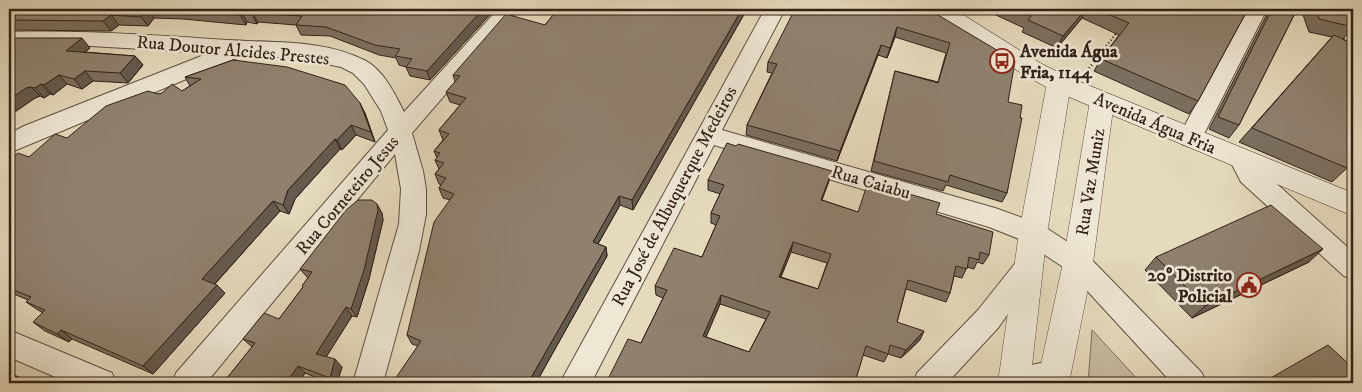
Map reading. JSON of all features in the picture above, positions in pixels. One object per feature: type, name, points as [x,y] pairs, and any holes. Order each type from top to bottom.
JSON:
[{"type":"street","name":"Rua Corneteiro Jesus","points":[[187,383],[400,132],[509,9]]},
{"type":"street","name":"Rua José de Albuquerque Medeiros","points":[[575,383],[775,9]]},
{"type":"street","name":"Avenida Água Fria","points":[[943,10],[1032,69],[1059,83],[1353,205]]},
{"type":"street","points":[[1190,138],[1254,15]]},
{"type":"street","name":"Rua Doutor Alcides Prestes","points":[[9,39],[48,38],[155,41],[311,53],[341,60],[360,67],[374,80],[382,91],[400,132],[413,178],[414,204],[412,223],[368,383]]},
{"type":"street","points":[[9,144],[32,132],[242,48]]},
{"type":"street","name":"Rua Vaz Muniz","points":[[1059,83],[1033,233],[1013,383],[1054,378],[1078,263],[1102,101]]},
{"type":"street","name":"Rua Caiabu","points":[[707,134],[995,218],[1033,233]]},
{"type":"street","points":[[1241,159],[1250,175],[1353,268]]},
{"type":"street","name":"Rua Vaz Muniz","points":[[1033,233],[1078,263]]},
{"type":"street","points":[[1078,263],[1191,383]]},
{"type":"street","points":[[928,383],[988,319],[1030,264]]},
{"type":"street","points":[[9,343],[100,383]]},
{"type":"lane","points":[[1339,9],[1353,47]]},
{"type":"path","points":[[1085,74],[1118,30]]},
{"type":"shaded area","points":[[1092,330],[1141,383],[1088,383]]},
{"type":"building","points":[[9,9],[148,9],[141,17],[111,15],[103,21],[9,20]]},
{"type":"building","points":[[176,9],[483,9],[427,71],[406,67],[412,59],[395,56],[400,49],[375,45],[326,27],[296,25],[302,16],[252,13],[242,13],[240,15]]},
{"type":"building","points":[[558,9],[742,9],[632,200],[619,196],[593,242],[606,247],[528,383],[395,383],[395,379],[421,341],[407,335],[434,222],[454,194],[439,188],[446,178],[435,174],[444,163],[435,160],[440,153],[434,151],[449,134],[439,130],[466,98],[446,92],[460,76],[453,75],[506,14],[545,25]]},
{"type":"building","points":[[795,9],[928,9],[1015,61],[1008,102],[1022,105],[1020,118],[1022,118],[1007,193],[950,175],[948,182],[874,161],[895,71],[938,83],[950,43],[897,27],[890,48],[881,45],[840,151],[747,125],[777,64],[768,62]]},
{"type":"building","points":[[1016,9],[1086,9],[1063,36],[1028,20],[1031,16]]},
{"type":"building","points":[[1096,9],[1248,9],[1198,101],[1101,59],[1129,23]]},
{"type":"building","points":[[1272,9],[1297,9],[1239,125],[1218,117]]},
{"type":"building","points":[[1316,9],[1347,9],[1353,27],[1319,19]]},
{"type":"building","points":[[1334,35],[1353,44],[1353,159],[1347,168],[1252,128]]},
{"type":"building","points":[[9,38],[82,38],[66,51],[135,56],[120,73],[85,71],[74,79],[59,75],[44,85],[26,88],[9,100]]},
{"type":"building","points":[[233,60],[287,67],[345,85],[360,103],[371,132],[351,125],[337,140],[335,139],[288,190],[283,205],[273,201],[202,279],[217,285],[143,366],[61,330],[57,334],[33,322],[45,310],[26,302],[31,297],[9,288],[9,160],[18,153],[29,157],[55,134],[67,138],[106,106],[148,91],[158,94],[162,93],[172,84],[182,91],[201,79],[185,77]]},
{"type":"building","points":[[727,143],[736,146],[738,144],[832,171],[821,200],[858,212],[868,182],[940,203],[936,214],[993,232],[989,255],[980,252],[979,260],[969,257],[967,269],[956,266],[950,293],[908,280],[897,322],[924,331],[906,350],[890,345],[888,354],[866,346],[855,382],[859,383],[606,383],[628,339],[641,343],[667,290],[655,286],[674,248],[702,257],[720,216],[711,213],[724,185],[708,180]],"holes":[[[793,242],[831,254],[818,289],[779,277]],[[721,295],[770,312],[749,352],[703,336]]]},
{"type":"building","points":[[358,200],[372,200],[377,204],[378,210],[364,270],[351,309],[346,307],[316,354],[335,359],[330,378],[298,366],[286,383],[223,383],[255,343],[243,339],[264,313],[279,319],[312,272],[300,269],[346,210]]},
{"type":"building","points":[[1271,205],[1323,249],[1205,306],[1156,257]]},
{"type":"building","points":[[1328,345],[1353,368],[1353,383],[1262,383]]},
{"type":"building","points":[[12,374],[32,383],[9,383],[9,377]]},
{"type":"place","name":"Avenida Água Fria, 1144","points":[[1002,61]]},
{"type":"place","name":"20º Distrito Policial","points":[[1249,285]]}]
